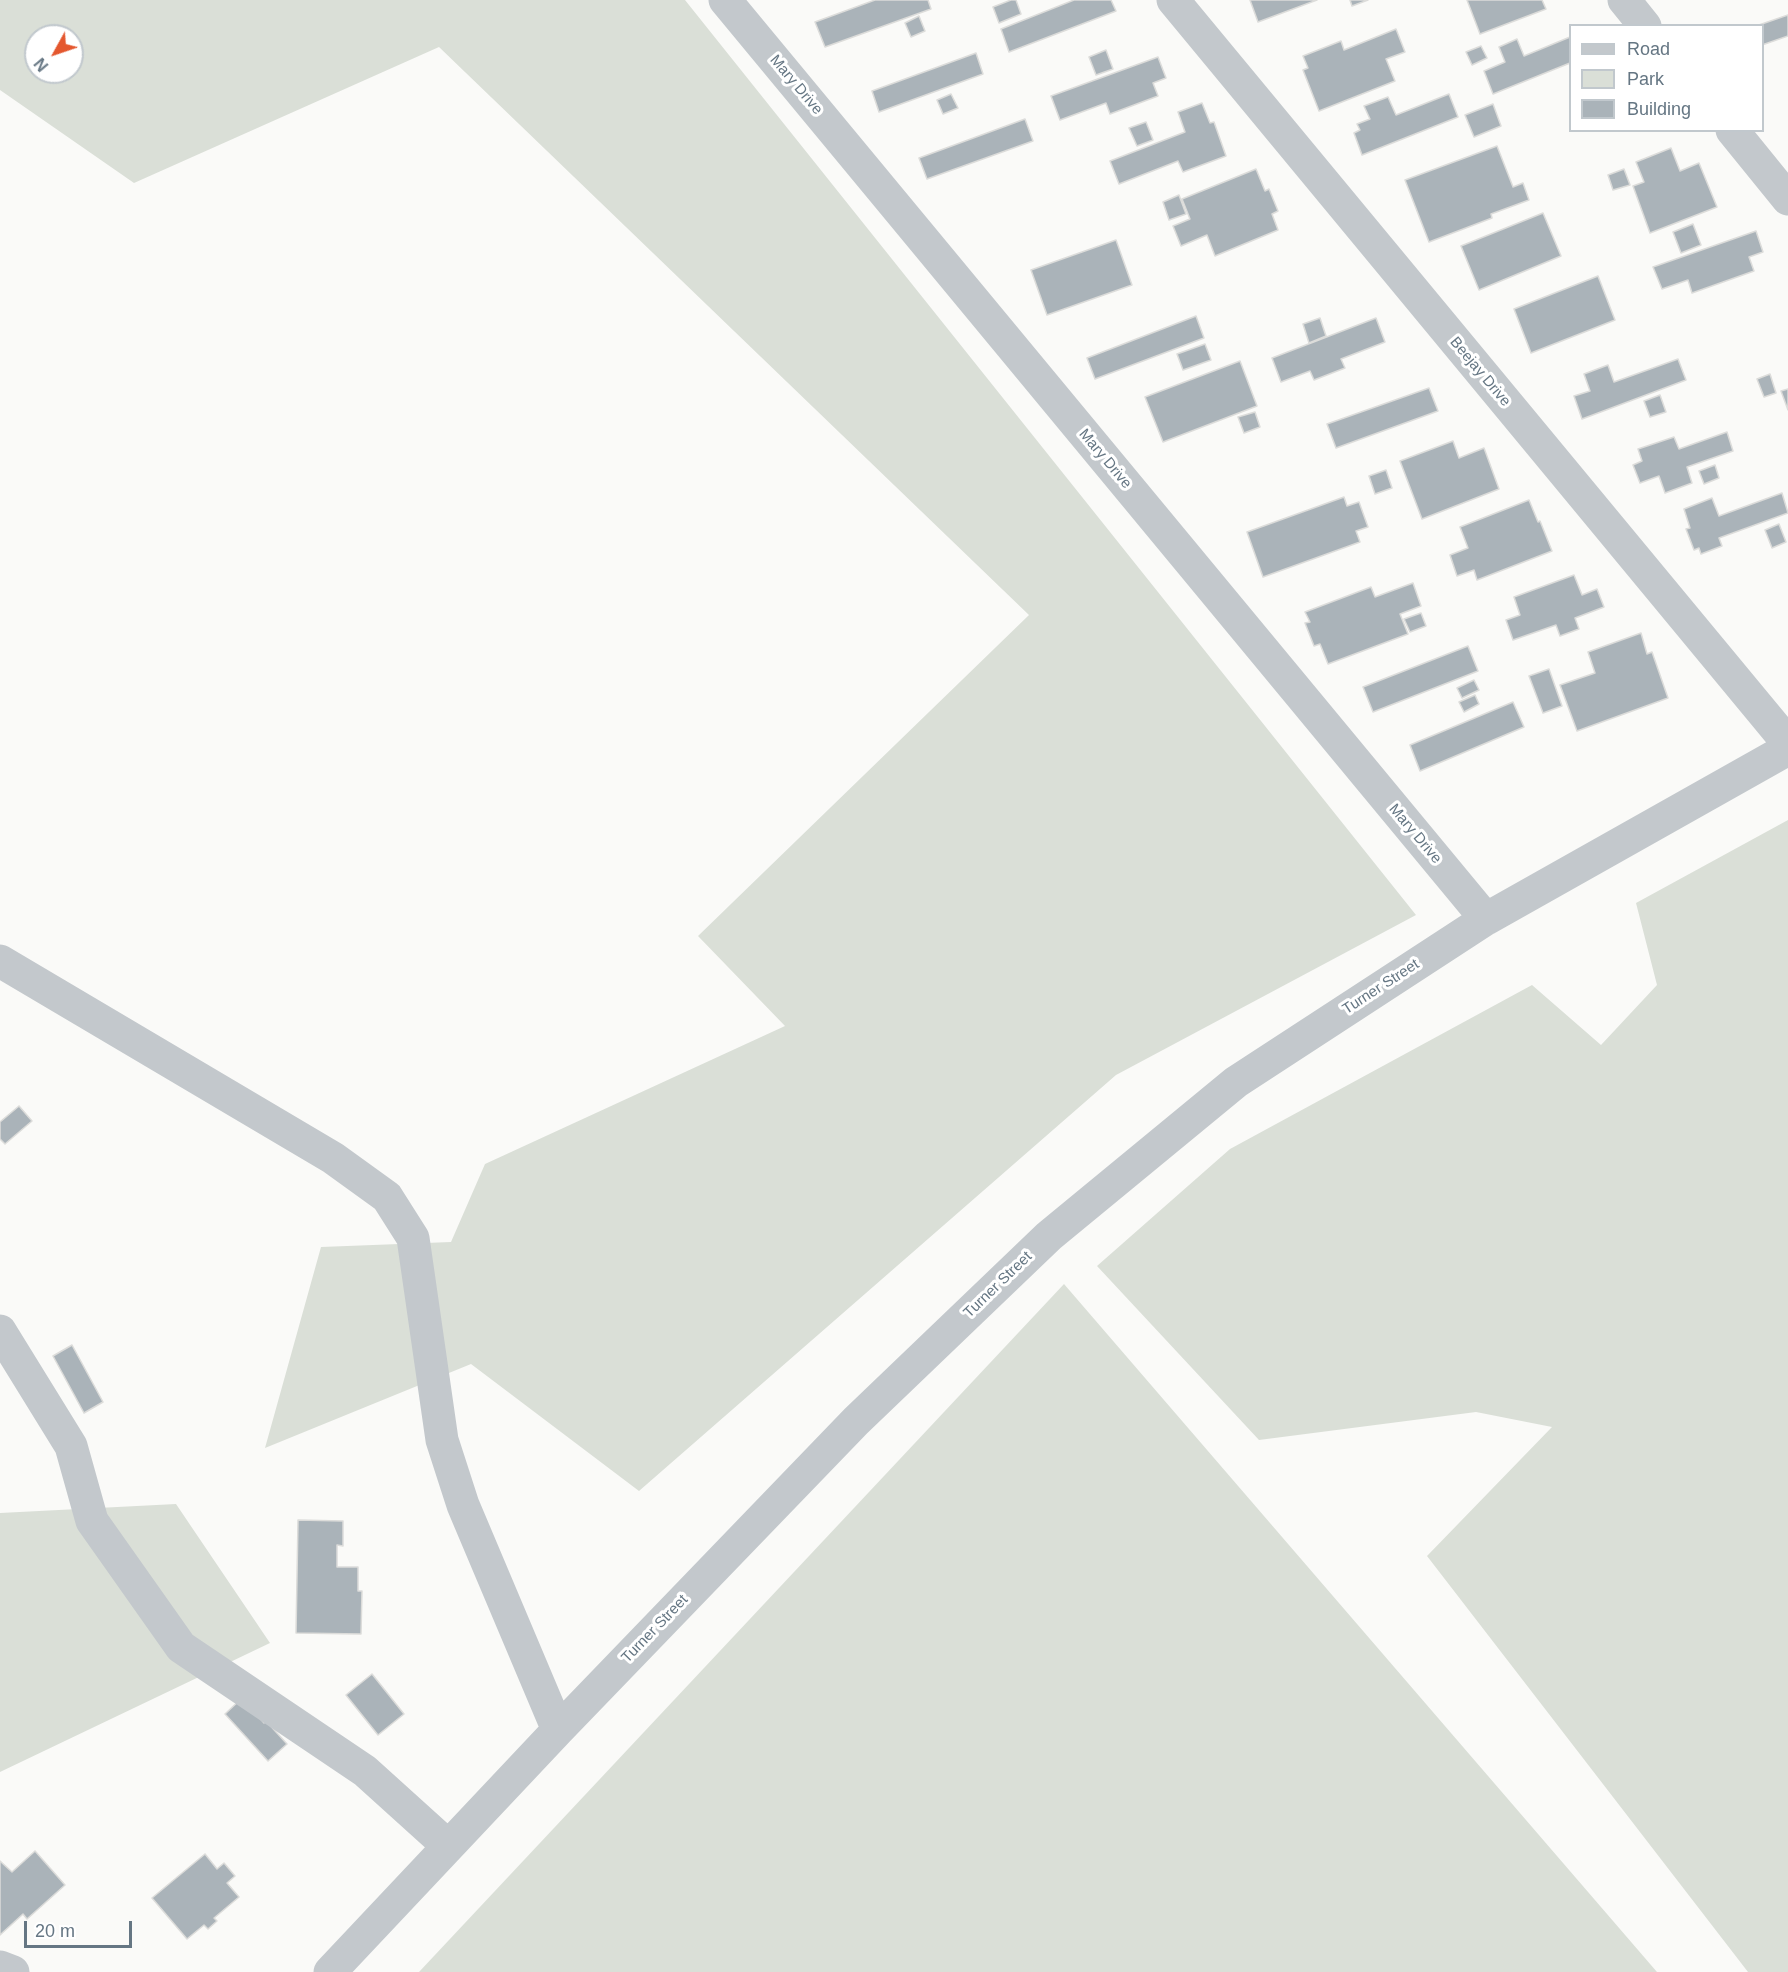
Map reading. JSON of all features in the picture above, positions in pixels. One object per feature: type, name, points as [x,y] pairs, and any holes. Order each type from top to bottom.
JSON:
[{"type":"street","name":"Mary Drive","points":[[725,0],[1486,919]]},
{"type":"street","name":"Beejay Drive","points":[[1173,0],[1788,743]]},
{"type":"street","points":[[1624,0],[1643,24]]},
{"type":"street","points":[[1734,132],[1788,199]]},
{"type":"street","name":"Turner Street","points":[[330,1972],[558,1730],[856,1421],[1049,1236],[1236,1082],[1486,919],[1788,749]]},
{"type":"street","points":[[0,961],[333,1158],[387,1197],[413,1238],[442,1440],[463,1505],[558,1730]]},
{"type":"street","points":[[0,1331],[71,1446],[92,1521],[181,1647],[365,1771],[448,1846]]},
{"type":"street","points":[[0,1967],[12,1972]]},
{"type":"green space","points":[[0,0],[685,0],[1416,915],[1116,1075],[639,1491],[471,1364],[265,1448],[321,1247],[451,1242],[485,1164],[785,1026],[698,936],[1029,615],[439,47],[134,183],[0,90]]},
{"type":"green space","points":[[1788,820],[1788,1972],[1748,1972],[1427,1556],[1552,1427],[1476,1412],[1259,1440],[1097,1266],[1230,1149],[1532,985],[1601,1045],[1657,985],[1636,903]]},
{"type":"green space","points":[[1064,1284],[1657,1972],[419,1972]]},
{"type":"green space","points":[[176,1504],[270,1643],[0,1772],[0,1513]]},
{"type":"building","points":[[875,0],[928,0],[931,9],[825,47],[815,22]]},
{"type":"building","points":[[1016,0],[1021,14],[999,23],[993,7]]},
{"type":"building","points":[[1074,0],[1111,0],[1116,11],[1009,52],[1001,29]]},
{"type":"building","points":[[1250,0],[1317,0],[1258,22]]},
{"type":"building","points":[[1350,0],[1368,0],[1352,6]]},
{"type":"building","points":[[1467,0],[1542,0],[1546,9],[1480,34]]},
{"type":"building","points":[[1788,15],[1788,36],[1764,44],[1764,24],[1762,24]]},
{"type":"building","points":[[919,16],[925,31],[911,37],[905,23]]},
{"type":"building","points":[[1396,29],[1405,52],[1386,59],[1395,81],[1319,111],[1303,70],[1308,68],[1303,56],[1341,41],[1344,50]]},
{"type":"building","points":[[1569,37],[1569,63],[1493,94],[1484,71],[1505,62],[1499,47],[1517,39],[1524,56]]},
{"type":"building","points":[[1481,46],[1487,58],[1472,65],[1466,52]]},
{"type":"building","points":[[1106,50],[1113,69],[1096,75],[1089,57]]},
{"type":"building","points":[[976,53],[983,74],[879,112],[872,91]]},
{"type":"building","points":[[1158,57],[1166,78],[1153,83],[1158,96],[1110,114],[1106,103],[1060,120],[1051,96]]},
{"type":"building","points":[[951,94],[958,108],[943,114],[937,100]]},
{"type":"building","points":[[1449,94],[1458,117],[1362,155],[1354,133],[1360,130],[1357,124],[1370,119],[1364,106],[1388,97],[1396,115]]},
{"type":"building","points":[[1202,103],[1210,123],[1214,122],[1226,156],[1183,172],[1178,161],[1119,184],[1110,161],[1185,132],[1178,112]]},
{"type":"building","points":[[1493,104],[1501,126],[1474,137],[1465,115]]},
{"type":"building","points":[[1025,119],[1033,141],[927,179],[919,158]]},
{"type":"building","points":[[1146,122],[1153,140],[1137,146],[1129,128]]},
{"type":"building","points":[[1497,146],[1513,187],[1523,183],[1529,200],[1491,214],[1492,218],[1429,242],[1405,180]]},
{"type":"building","points":[[1671,148],[1680,171],[1699,163],[1717,207],[1650,233],[1633,186],[1644,182],[1636,162]]},
{"type":"building","points":[[1256,169],[1265,191],[1269,189],[1278,211],[1272,214],[1278,230],[1215,256],[1207,235],[1181,246],[1173,226],[1190,219],[1182,199]]},
{"type":"building","points":[[1624,169],[1630,185],[1613,190],[1608,175]]},
{"type":"building","points":[[1179,195],[1186,214],[1169,220],[1163,202]]},
{"type":"building","points":[[1543,213],[1561,256],[1479,290],[1461,246]]},
{"type":"building","points":[[1693,224],[1701,245],[1681,253],[1673,232]]},
{"type":"building","points":[[1756,231],[1763,252],[1749,257],[1754,271],[1692,293],[1688,280],[1662,289],[1653,267]]},
{"type":"building","points":[[1116,240],[1132,285],[1047,315],[1031,270]]},
{"type":"building","points":[[1598,276],[1615,320],[1531,353],[1514,309]]},
{"type":"building","points":[[1196,316],[1204,338],[1095,379],[1087,358]]},
{"type":"building","points":[[1320,318],[1326,336],[1309,343],[1303,324]]},
{"type":"building","points":[[1376,318],[1385,342],[1341,359],[1345,368],[1314,380],[1310,371],[1281,382],[1272,358]]},
{"type":"building","points":[[1205,344],[1211,360],[1183,370],[1177,354]]},
{"type":"building","points":[[1678,359],[1686,380],[1582,419],[1574,396],[1590,391],[1584,374],[1608,365],[1614,382]]},
{"type":"building","points":[[1240,361],[1257,406],[1163,442],[1145,397]]},
{"type":"building","points":[[1770,374],[1776,393],[1764,397],[1757,379]]},
{"type":"building","points":[[1429,388],[1438,411],[1336,448],[1327,424]]},
{"type":"building","points":[[1788,389],[1788,410],[1781,391]]},
{"type":"building","points":[[1660,395],[1666,412],[1650,417],[1644,401]]},
{"type":"building","points":[[1255,412],[1260,427],[1244,433],[1238,417]]},
{"type":"building","points":[[1727,432],[1733,451],[1687,467],[1692,483],[1665,493],[1659,476],[1640,483],[1633,465],[1642,461],[1638,449],[1674,437],[1679,449]]},
{"type":"building","points":[[1453,441],[1459,458],[1484,448],[1499,489],[1422,519],[1400,461]]},
{"type":"building","points":[[1715,465],[1719,478],[1704,484],[1699,471]]},
{"type":"building","points":[[1386,470],[1392,488],[1375,494],[1369,476]]},
{"type":"building","points":[[1782,493],[1788,513],[1719,538],[1722,546],[1701,554],[1699,548],[1694,550],[1686,529],[1690,528],[1684,509],[1712,498],[1719,516]]},
{"type":"building","points":[[1344,497],[1347,506],[1359,502],[1368,527],[1356,531],[1360,542],[1263,577],[1247,532]]},
{"type":"building","points":[[1529,500],[1552,551],[1477,580],[1474,570],[1457,576],[1450,555],[1468,548],[1460,527]]},
{"type":"building","points":[[1779,524],[1786,542],[1772,548],[1765,530]]},
{"type":"building","points":[[1574,575],[1582,595],[1597,589],[1604,607],[1575,618],[1579,629],[1560,636],[1556,625],[1513,640],[1506,620],[1520,615],[1514,597]]},
{"type":"building","points":[[1413,583],[1421,606],[1400,614],[1408,634],[1328,664],[1320,644],[1314,646],[1305,623],[1310,622],[1305,612],[1371,587],[1375,597]]},
{"type":"building","points":[[1421,613],[1426,626],[1410,632],[1404,619]]},
{"type":"building","points":[[1641,633],[1647,654],[1652,652],[1668,698],[1577,731],[1560,685],[1595,673],[1588,652]]},
{"type":"building","points":[[1468,646],[1478,671],[1373,712],[1363,687]]},
{"type":"building","points":[[1549,669],[1562,706],[1543,713],[1529,676]]},
{"type":"building","points":[[1474,680],[1479,690],[1462,698],[1457,688]]},
{"type":"building","points":[[1475,695],[1479,704],[1464,712],[1459,702]]},
{"type":"building","points":[[1513,702],[1524,727],[1420,771],[1410,745]]},
{"type":"building","points":[[19,1106],[32,1121],[5,1144],[0,1139],[0,1122]]},
{"type":"building","points":[[72,1345],[103,1402],[84,1413],[53,1356]]},
{"type":"building","points":[[298,1520],[343,1521],[343,1546],[337,1545],[337,1567],[358,1567],[358,1591],[362,1591],[361,1634],[296,1633]]},
{"type":"building","points":[[372,1674],[404,1714],[378,1735],[346,1695]]},
{"type":"building","points":[[242,1698],[287,1744],[268,1761],[225,1714]]},
{"type":"building","points":[[35,1851],[65,1885],[27,1919],[23,1914],[0,1935],[0,1861],[12,1872]]},
{"type":"building","points":[[205,1854],[217,1869],[224,1863],[235,1876],[227,1883],[239,1897],[214,1918],[217,1921],[208,1929],[204,1925],[187,1939],[152,1898]]}]
